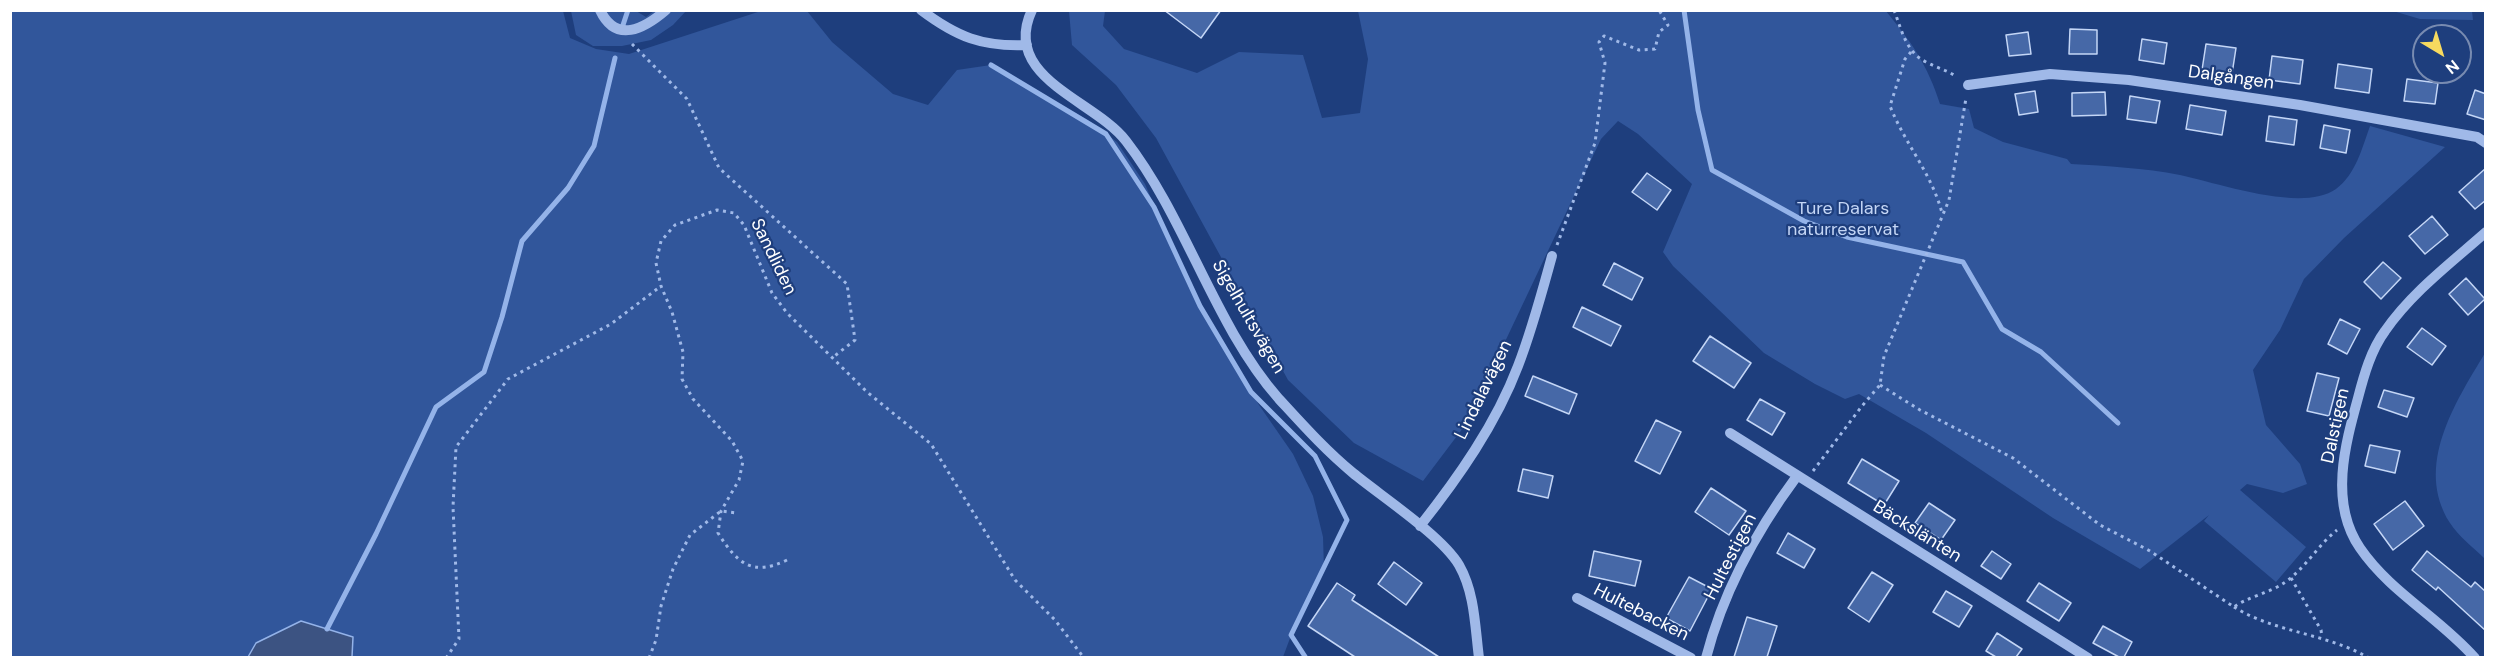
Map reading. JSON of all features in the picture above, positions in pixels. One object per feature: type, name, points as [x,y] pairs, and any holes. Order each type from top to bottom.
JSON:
[{"type":"street","points":[[600,10],[605,21],[617,30],[626,32],[655,20],[666,10]]},
{"type":"street","points":[[921,10],[952,33],[987,44],[1006,46],[1027,45],[1029,18],[1032,10]]},
{"type":"street","name":"Sigelhultsvägen","points":[[1027,45],[1029,55],[1042,75],[1058,89],[1107,122],[1133,150],[1163,195],[1233,331],[1254,367],[1277,397],[1350,471],[1420,526],[1451,554],[1465,578],[1472,599],[1479,657]]},
{"type":"street","name":"Dalgången","points":[[1968,85],[2050,74],[2129,80],[2300,105],[2477,137],[2486,142]]},
{"type":"street","name":"Dalstigen","points":[[2475,657],[2390,581],[2358,546],[2343,499],[2342,472],[2349,429],[2366,370],[2384,332],[2416,294],[2486,232]]},
{"type":"street","name":"Lindalavägen","points":[[1420,526],[1471,455],[1518,368],[1552,256]]},
{"type":"street","name":"Bäckslänten","points":[[1730,433],[2088,657]]},
{"type":"street","name":"Hultestigen","points":[[1706,657],[1720,615],[1743,563],[1781,499],[1802,479]]},
{"type":"street","name":"Hultebacken","points":[[1577,598],[1691,657]]},
{"type":"path","points":[[1552,256],[1595,143],[1605,63],[1599,42],[1604,36],[1639,50],[1655,50],[1659,32],[1668,25],[1659,10]]},
{"type":"path","points":[[1802,479],[1880,385],[1884,356],[1949,200],[1968,85],[1946,69],[1927,63],[1911,52],[1894,10]]},
{"type":"path","points":[[626,32],[627,40],[687,99],[719,168],[847,284],[855,340],[832,358]]},
{"type":"path","points":[[1911,52],[1905,59],[1890,106],[1897,124],[1936,192],[1943,215]]},
{"type":"path","name":"Sandliden","points":[[721,511],[739,480],[743,461],[732,441],[693,399],[682,379],[683,352],[672,312],[661,286],[656,263],[661,242],[675,225],[717,210],[734,213],[744,225],[772,293],[787,313],[867,392],[932,444],[1016,580],[1055,620],[1084,657]]},
{"type":"path","points":[[446,657],[459,639],[453,507],[456,447],[508,379],[611,324],[661,286]]},
{"type":"path","points":[[1880,385],[1920,410],[2013,458],[2100,525],[2150,551],[2234,607],[2266,624],[2322,637],[2369,657]]},
{"type":"path","points":[[721,511],[718,533],[732,556],[752,568],[771,568],[787,560]]},
{"type":"path","points":[[648,657],[656,640],[661,606],[673,568],[690,535],[721,511],[736,513]]},
{"type":"path","points":[[2234,607],[2268,593],[2290,578],[2339,529]]},
{"type":"path","points":[[2290,578],[2321,630],[2322,637]]},
{"type":"green space","name":"Ture Dalars naturreservat","points":[[1885,10],[1918,54],[1940,104],[1969,109],[1974,128],[2003,142],[2067,159],[2071,164],[2180,175],[2260,194],[2303,198],[2321,196],[2343,183],[2358,160],[2370,126],[2445,147],[2344,238],[2304,279],[2280,330],[2253,370],[2266,425],[2300,464],[2307,484],[2283,493],[2247,484],[2240,490],[2306,547],[2276,582],[2204,521],[2209,515],[2140,569],[2053,518],[1926,433],[1859,394],[1845,399],[1764,353],[1673,266],[1663,252],[1692,184],[1638,134],[1618,121],[1601,139],[1466,424],[1423,481],[1354,443],[1288,380],[1156,138],[1116,85],[1072,45],[1069,11],[1105,11],[1103,26],[1124,49],[1197,73],[1239,52],[1303,55],[1322,118],[1360,113],[1368,59],[1358,11]]},
{"type":"green space","points":[[10,11],[563,11],[570,38],[596,49],[629,54],[761,11],[807,11],[832,42],[893,94],[928,105],[957,70],[991,65],[1088,120],[1117,142],[1145,184],[1189,288],[1259,405],[1293,454],[1313,496],[1323,537],[1324,569],[1299,614],[1283,657],[352,658],[353,637],[301,621],[256,643],[248,657],[11,657]]},
{"type":"green space","points":[[571,11],[636,11],[646,17],[654,11],[686,11],[673,25],[651,40],[622,46],[593,46],[576,35]]},
{"type":"green space","points":[[2393,11],[2472,11],[2473,20],[2420,19]]},
{"type":"green space","points":[[2485,353],[2485,559],[2453,528],[2440,501],[2436,479],[2437,457],[2451,414]]},
{"type":"shaded area","points":[[301,621],[353,637],[352,657],[248,657],[256,643]]},
{"type":"building","points":[[1164,10],[1221,10],[1201,38]]},
{"type":"building","points":[[2070,29],[2097,30],[2097,54],[2069,54]]},
{"type":"building","points":[[2028,32],[2031,54],[2009,56],[2006,35]]},
{"type":"building","points":[[2142,39],[2167,43],[2164,64],[2139,60]]},
{"type":"building","points":[[2206,44],[2236,48],[2232,74],[2202,70]]},
{"type":"building","points":[[2272,56],[2303,60],[2300,84],[2269,80]]},
{"type":"building","points":[[2338,64],[2372,69],[2369,93],[2335,88]]},
{"type":"building","points":[[2407,79],[2412,80],[2412,84],[2438,84],[2435,104],[2404,101]]},
{"type":"building","points":[[2475,90],[2486,94],[2486,120],[2467,114]]},
{"type":"building","points":[[2035,91],[2038,112],[2019,115],[2015,94]]},
{"type":"building","points":[[2105,92],[2106,115],[2072,116],[2072,93]]},
{"type":"building","points":[[2130,96],[2160,101],[2156,123],[2127,119]]},
{"type":"building","points":[[2190,105],[2226,111],[2222,135],[2186,129]]},
{"type":"building","points":[[2269,116],[2297,120],[2294,145],[2266,141]]},
{"type":"building","points":[[2324,125],[2350,130],[2346,153],[2320,148]]},
{"type":"building","points":[[2486,168],[2486,200],[2475,209],[2459,192]]},
{"type":"building","points":[[1647,173],[1671,190],[1657,210],[1632,192]]},
{"type":"building","points":[[2432,216],[2448,235],[2425,254],[2409,236]]},
{"type":"building","points":[[2383,262],[2401,278],[2381,299],[2364,282]]},
{"type":"building","points":[[1614,263],[1643,278],[1632,300],[1603,285]]},
{"type":"building","points":[[2466,278],[2485,299],[2468,315],[2449,294]]},
{"type":"building","points":[[1582,307],[1621,326],[1611,346],[1573,327]]},
{"type":"building","points":[[2340,319],[2360,329],[2347,354],[2328,344]]},
{"type":"building","points":[[2422,328],[2446,346],[2432,365],[2407,347]]},
{"type":"building","points":[[1710,336],[1751,363],[1734,388],[1693,361]]},
{"type":"building","points":[[2317,373],[2339,378],[2329,416],[2307,411]]},
{"type":"building","points":[[1533,376],[1577,394],[1569,414],[1525,396]]},
{"type":"building","points":[[2384,390],[2414,398],[2407,417],[2378,407]]},
{"type":"building","points":[[1760,399],[1785,413],[1772,435],[1747,420]]},
{"type":"building","points":[[1656,420],[1681,432],[1660,474],[1635,461]]},
{"type":"building","points":[[2370,445],[2400,451],[2395,473],[2365,466]]},
{"type":"building","points":[[1862,459],[1899,481],[1884,505],[1848,483]]},
{"type":"building","points":[[1523,469],[1553,476],[1548,498],[1518,491]]},
{"type":"building","points":[[1711,488],[1746,511],[1729,535],[1695,512]]},
{"type":"building","points":[[2405,501],[2424,526],[2393,550],[2374,524]]},
{"type":"building","points":[[1929,503],[1955,520],[1941,540],[1915,523]]},
{"type":"building","points":[[1788,533],[1815,549],[1804,568],[1777,553]]},
{"type":"building","points":[[1594,551],[1641,561],[1635,586],[1589,576]]},
{"type":"building","points":[[1992,551],[2011,564],[2001,579],[1981,566]]},
{"type":"building","points":[[2427,551],[2471,587],[2475,582],[2486,592],[2486,631],[2438,587],[2436,590],[2412,570]]},
{"type":"building","points":[[1394,562],[1422,583],[1406,605],[1378,584]]},
{"type":"building","points":[[1872,572],[1893,585],[1869,622],[1848,608]]},
{"type":"building","points":[[1689,577],[1712,589],[1690,631],[1666,618]]},
{"type":"building","points":[[1337,583],[1355,595],[1352,600],[1439,657],[1355,657],[1308,626]]},
{"type":"building","points":[[2039,583],[2071,603],[2059,621],[2027,601]]},
{"type":"building","points":[[1946,591],[1972,606],[1959,627],[1933,612]]},
{"type":"building","points":[[1747,617],[1777,626],[1767,657],[1734,657]]},
{"type":"building","points":[[2103,626],[2132,642],[2124,657],[2119,657],[2093,643]]},
{"type":"building","points":[[1997,633],[2022,649],[2016,657],[1996,657],[1986,651]]},
{"type":"waterway","points":[[623,25],[628,10]]},
{"type":"waterway","points":[[1684,10],[1698,110],[1712,170],[1804,221],[1847,237],[1963,262],[2002,329],[2041,352],[2118,423]]},
{"type":"waterway","points":[[327,629],[376,534],[436,407],[484,372],[502,317],[522,241],[568,188],[594,146],[615,58]]},
{"type":"waterway","points":[[991,65],[1106,134],[1154,207],[1200,306],[1251,392],[1315,456],[1347,520],[1291,635],[1306,658]]}]
